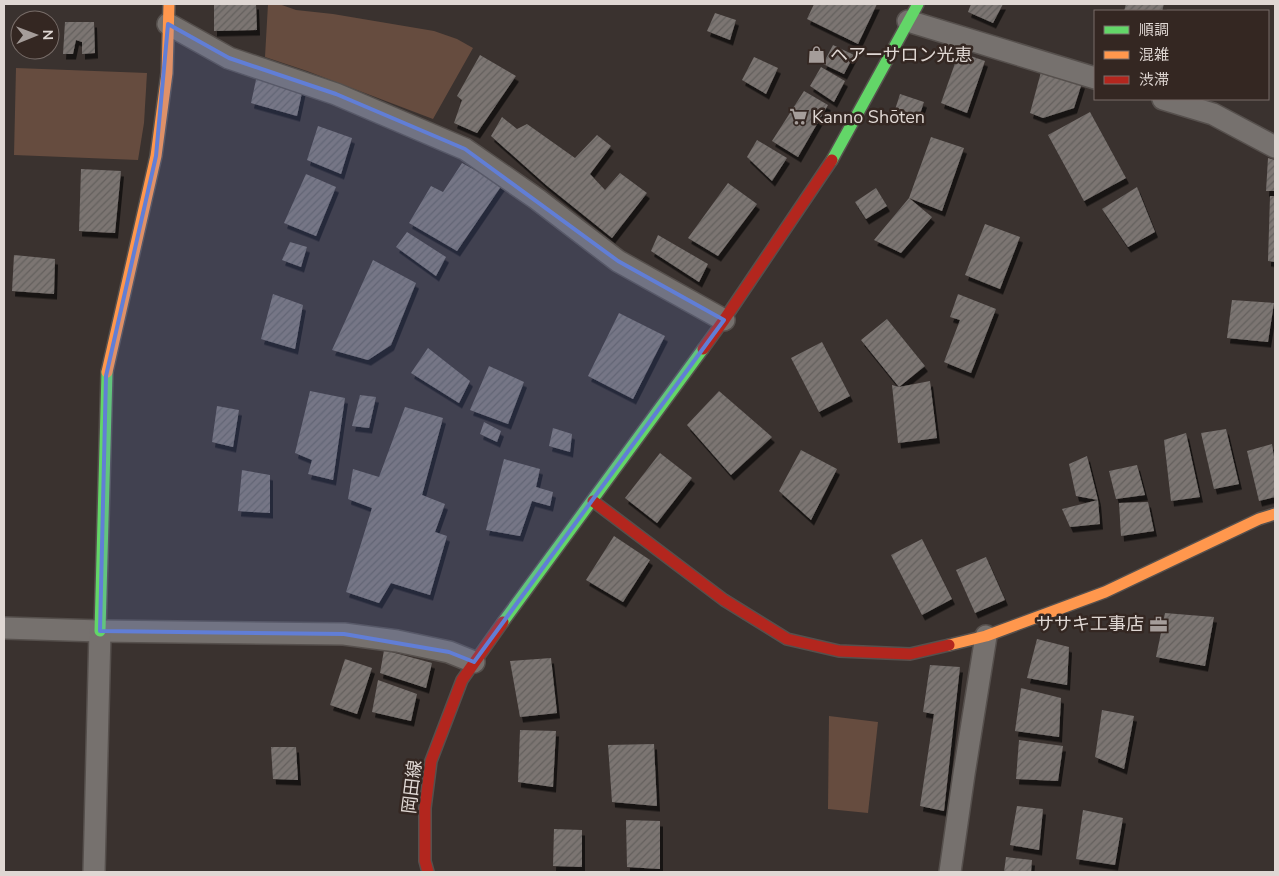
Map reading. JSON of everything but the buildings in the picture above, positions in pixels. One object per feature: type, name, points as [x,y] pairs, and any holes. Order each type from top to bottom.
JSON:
[{"type":"street","points":[[913,12],[1094,78]]},
{"type":"street","name":"岡田線","points":[[428,872],[425,861],[425,808],[431,761],[462,680],[724,320],[830,164],[913,12]]},
{"type":"street","points":[[169,14],[229,58],[336,94],[466,149],[618,261],[724,320]]},
{"type":"street","points":[[94,872],[106,376],[156,156],[167,73],[169,14]]},
{"type":"street","points":[[1166,100],[1213,114],[1275,147]]},
{"type":"street","points":[[593,501],[724,600],[786,639],[838,651],[910,654],[986,636],[1105,592],[1259,519],[1275,514]]},
{"type":"street","points":[[4,628],[100,632],[344,634],[397,641],[449,652],[474,662]]},
{"type":"street","points":[[950,872],[986,636]]},
{"type":"highlighted area","points":[[168,24],[229,58],[336,94],[465,149],[618,261],[724,320],[474,662],[449,652],[344,634],[100,631],[106,376],[156,156]]},
{"type":"shaded area","points":[[268,4],[279,4],[296,10],[333,14],[434,31],[457,39],[473,48],[433,119],[265,57]]},
{"type":"shaded area","points":[[16,68],[147,73],[144,123],[138,160],[14,155]]},
{"type":"shaded area","points":[[829,716],[878,722],[868,813],[828,809]]},
{"type":"traffic: fast","points":[[832,160],[918,4]]},
{"type":"traffic: fast","points":[[503,622],[703,349]]},
{"type":"traffic: fast","points":[[100,631],[107,372]]},
{"type":"traffic: slow","points":[[107,372],[156,156],[167,73],[169,4]]},
{"type":"traffic: slow","points":[[949,645],[986,636],[1105,592],[1259,519],[1275,514]]},
{"type":"traffic: jam","points":[[703,349],[832,160]]},
{"type":"traffic: jam","points":[[593,501],[724,600],[787,639],[839,651],[910,654],[949,645]]},
{"type":"traffic: jam","points":[[428,872],[425,861],[425,808],[431,761],[462,680],[503,622]]},
{"type":"place","name":"ヘアーサロン光恵","points":[[816,55]]},
{"type":"place","name":"Kanno Shōten","points":[[798,117]]},
{"type":"place","name":"ササキ工事店","points":[[1158,624]]}]
